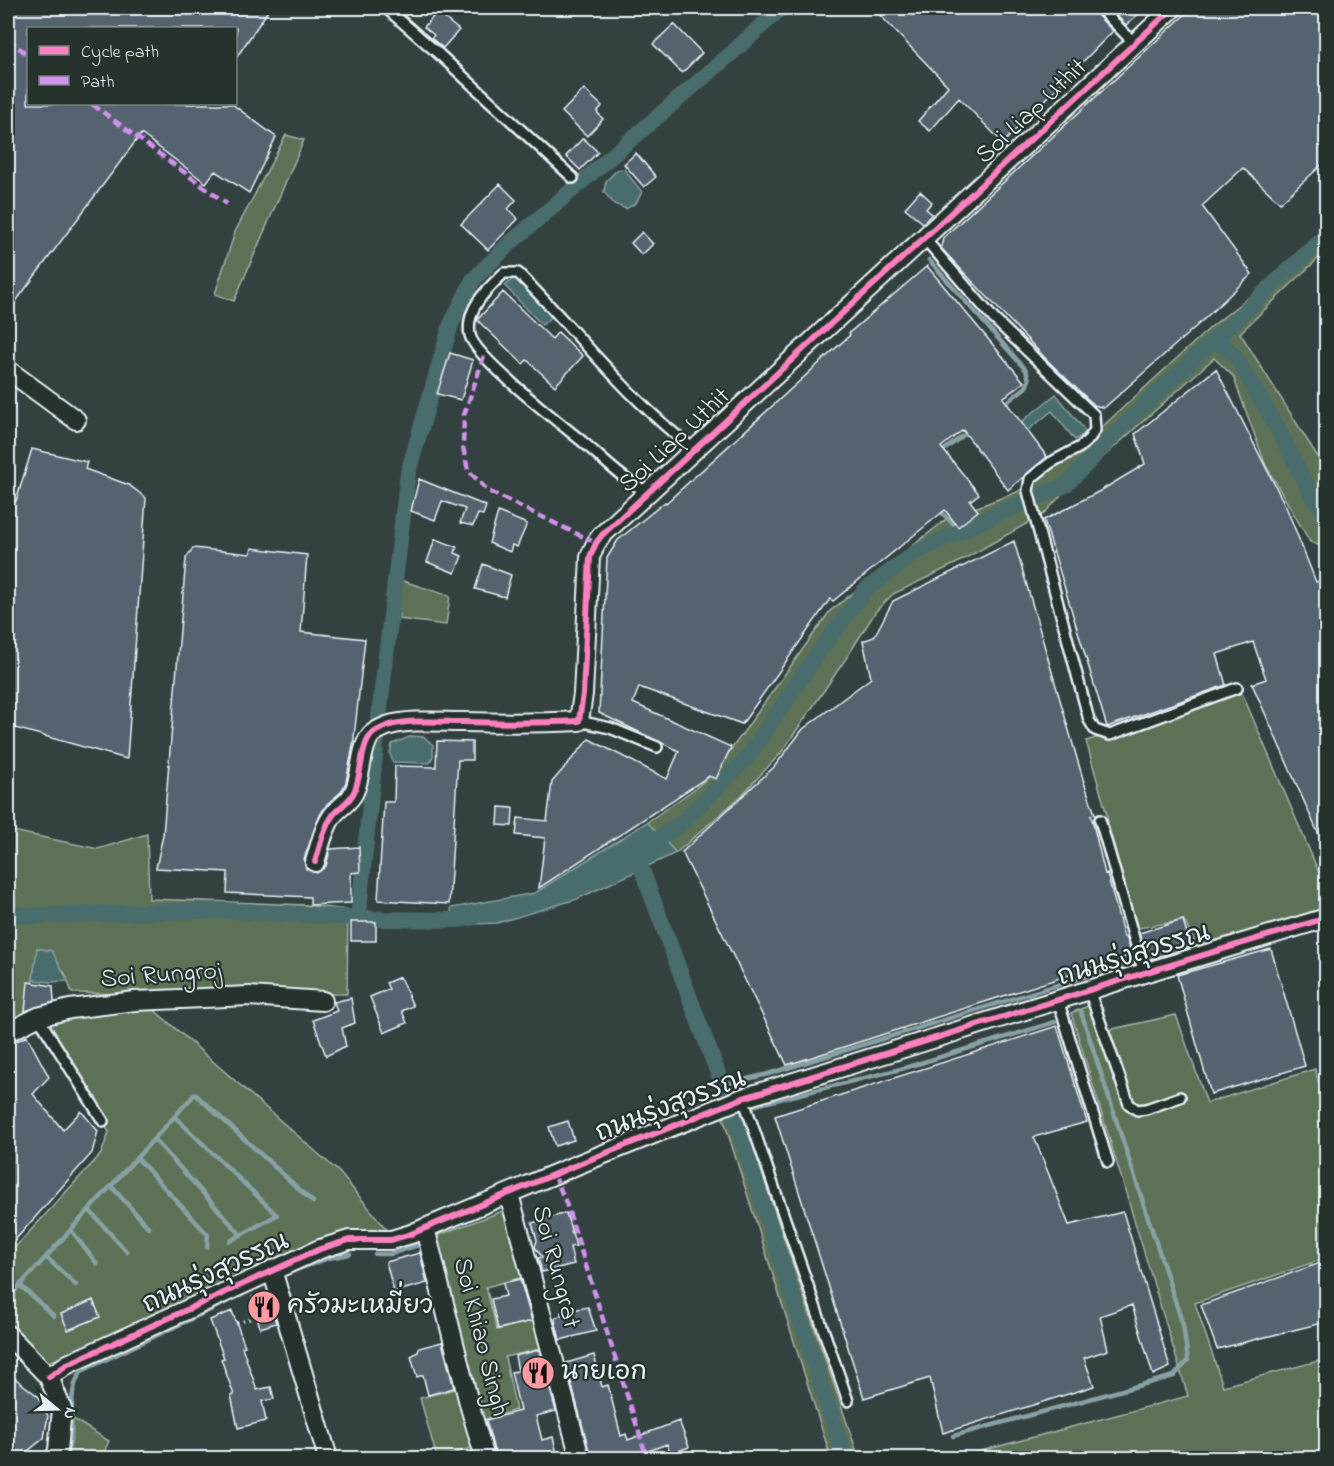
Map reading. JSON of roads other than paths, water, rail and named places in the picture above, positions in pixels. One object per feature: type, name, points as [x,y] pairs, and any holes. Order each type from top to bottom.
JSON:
[{"type":"street","name":"Soi Liap Uthit","points":[[579,721],[583,694],[590,558],[602,535],[1173,8]]},
{"type":"street","points":[[8,370],[76,420]]},
{"type":"street","points":[[315,862],[326,828],[333,816],[354,794],[359,782],[366,745],[379,730],[403,724],[445,722],[579,721]]},
{"type":"street","name":"ถนนรุ่งสุวรรณ","points":[[49,1377],[68,1364],[320,1249],[349,1240],[391,1239],[425,1228],[742,1099],[1326,918]]},
{"type":"street","name":"Soi Rungroj","points":[[8,1032],[38,1017],[70,1009],[135,1001],[249,996],[323,1001]]},
{"type":"street","name":"Soi Rungrat","points":[[509,1194],[580,1458]]},
{"type":"street","name":"Soi Khiao Singh","points":[[425,1228],[485,1458]]},
{"type":"street","points":[[272,1270],[328,1458]]},
{"type":"street","points":[[8,1335],[49,1377],[62,1409],[58,1450],[55,1458]]},
{"type":"lane","points":[[386,8],[440,54],[573,178]]},
{"type":"lane","points":[[1100,8],[1135,44]]},
{"type":"lane","points":[[924,238],[994,319],[1095,415],[1095,430],[1089,439],[1030,478],[1028,491],[1089,720],[1095,730],[1110,735],[1237,688]]},
{"type":"lane","points":[[648,493],[626,479],[528,397],[474,344],[470,334],[470,321],[475,306],[484,293],[504,273],[518,273],[646,409],[671,433],[695,450]]},
{"type":"lane","points":[[579,721],[610,728],[657,747]]},
{"type":"lane","points":[[1100,819],[1144,973]]},
{"type":"lane","points":[[1089,990],[1129,1104],[1137,1110],[1146,1109],[1180,1096]]},
{"type":"lane","points":[[1058,1000],[1108,1162]]},
{"type":"lane","points":[[38,1017],[103,1121]]},
{"type":"lane","points":[[742,1099],[848,1401]]},
{"type":"water","points":[[624,169],[642,192],[636,203],[626,209],[614,204],[604,192],[606,181],[617,170]]},
{"type":"water","points":[[516,276],[553,315],[542,325],[505,286]]},
{"type":"water","points":[[1056,394],[1086,432],[1075,440],[1052,411],[1027,431],[1020,423]]},
{"type":"water","points":[[412,736],[424,737],[433,745],[433,756],[430,763],[393,762],[390,754],[392,744]]},
{"type":"water","points":[[647,822],[676,853],[577,899],[497,923],[453,925],[451,908],[535,893]]},
{"type":"water","points":[[37,948],[52,951],[68,981],[33,980]]},
{"type":"waterway","points":[[358,918],[408,473],[451,324],[473,280],[508,245],[781,8]]},
{"type":"waterway","points":[[643,849],[682,823],[749,755],[818,653],[865,590],[915,553],[990,517],[1066,485],[1135,414],[1326,235]]},
{"type":"waterway","points":[[929,260],[1026,370],[1029,380],[1026,387],[1002,406]]},
{"type":"waterway","points":[[1215,339],[1235,356],[1278,429],[1311,494],[1326,514]]},
{"type":"waterway","points":[[940,453],[969,431]]},
{"type":"waterway","points":[[939,510],[960,531]]},
{"type":"waterway","points":[[636,854],[738,1127],[845,1458]]},
{"type":"waterway","points":[[8,913],[29,916],[221,910],[380,919],[457,920],[474,917]]},
{"type":"waterway","points":[[722,1085],[768,1074],[1129,963]]},
{"type":"waterway","points":[[953,1436],[1174,1376],[1188,1360],[1183,1325],[1081,1012]]},
{"type":"waterway","points":[[752,1106],[901,1069],[1055,1022]]},
{"type":"waterway","points":[[13,1293],[195,1094],[313,1202]]},
{"type":"waterway","points":[[733,1113],[740,1110]]},
{"type":"waterway","points":[[175,1117],[277,1215],[230,1241]]},
{"type":"waterway","points":[[154,1139],[241,1235]]},
{"type":"waterway","points":[[137,1158],[208,1235],[207,1247]]},
{"type":"waterway","points":[[111,1186],[149,1228]]},
{"type":"waterway","points":[[89,1210],[127,1252]]},
{"type":"waterway","points":[[71,1230],[97,1264]]},
{"type":"waterway","points":[[375,1254],[390,1254],[418,1245]]},
{"type":"waterway","points":[[283,1275],[329,1258],[350,1254]]},
{"type":"waterway","points":[[46,1257],[76,1285]]},
{"type":"waterway","points":[[20,1285],[54,1316]]},
{"type":"waterway","points":[[66,1458],[71,1435],[73,1393],[82,1371],[252,1290]]},
{"type":"place","name":"ครัวมะเหมี่ยว","points":[[264,1307]]},
{"type":"place","name":"นายเอก","points":[[538,1373]]}]
